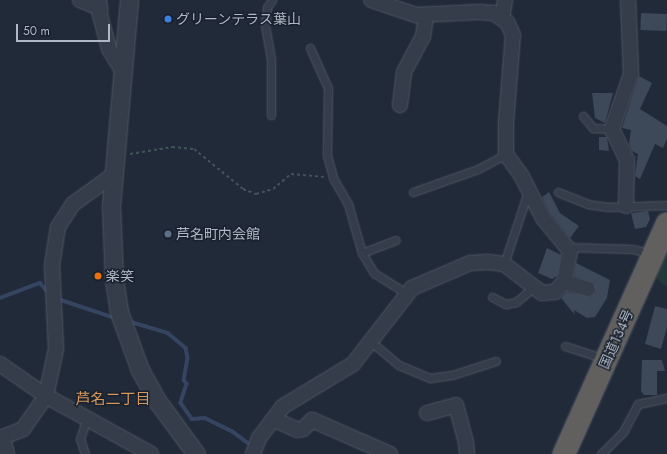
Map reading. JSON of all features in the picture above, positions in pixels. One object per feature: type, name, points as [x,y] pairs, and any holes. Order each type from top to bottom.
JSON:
[{"type":"highway","name":"国道134号","points":[[564,454],[667,224]]},
{"type":"street","points":[[80,0],[100,4],[108,49],[123,72]]},
{"type":"street","points":[[130,0],[113,175],[111,239],[114,280],[128,342],[158,402],[196,454]]},
{"type":"street","points":[[253,454],[259,438],[282,407],[353,364],[412,288],[470,263],[488,262],[504,264],[542,293],[555,292],[564,282],[570,251],[543,218],[506,154],[506,123],[513,35],[507,22],[493,13],[479,12],[416,16],[371,0]]},
{"type":"street","points":[[502,19],[505,0]]},
{"type":"street","points":[[626,206],[627,160],[612,129],[631,74],[628,0]]},
{"type":"street","points":[[400,105],[404,72],[423,37],[426,15]]},
{"type":"street","points":[[7,454],[1,435],[23,428],[46,396],[56,349],[52,266],[58,227],[73,204],[113,175]]},
{"type":"street","points":[[564,282],[588,289]]},
{"type":"street","points":[[0,364],[46,396],[87,417],[151,454]]},
{"type":"street","points":[[427,413],[456,405],[466,442],[467,454]]},
{"type":"street","points":[[273,419],[298,430],[303,429],[312,420],[390,454]]},
{"type":"lane","points":[[271,115],[271,59],[265,24],[267,7],[272,0]]},
{"type":"lane","points":[[310,48],[328,88],[327,155],[333,178],[348,204],[362,253],[374,273],[406,294]]},
{"type":"lane","points":[[583,116],[592,128],[612,129]]},
{"type":"lane","points":[[413,192],[478,169],[506,154]]},
{"type":"lane","points":[[504,264],[528,190]]},
{"type":"lane","points":[[558,192],[587,204],[626,206],[667,205]]},
{"type":"lane","points":[[362,253],[396,240]]},
{"type":"lane","points":[[567,247],[634,249],[653,255]]},
{"type":"lane","points":[[492,297],[506,304],[516,302],[534,287]]},
{"type":"lane","points":[[370,341],[400,365],[430,378],[452,375],[496,361]]},
{"type":"lane","points":[[565,346],[607,360]]},
{"type":"lane","points":[[601,454],[623,432],[638,404],[667,398]]},
{"type":"lane","points":[[85,454],[80,438],[87,417]]},
{"type":"path","points":[[115,156],[172,148],[194,150],[243,189],[256,194],[273,189],[291,174],[333,178]]},
{"type":"green space","points":[[667,244],[667,287],[653,276]]},
{"type":"building","points":[[641,13],[667,14],[666,31],[640,30]]},
{"type":"building","points":[[639,76],[652,83],[640,109],[667,126],[667,139],[663,148],[655,144],[640,179],[635,176],[638,154],[632,151],[629,144],[631,130],[622,128]]},
{"type":"building","points":[[592,93],[613,93],[605,123],[595,118]]},
{"type":"building","points":[[599,137],[607,137],[609,151],[599,150]]},
{"type":"building","points":[[549,192],[560,213],[579,226],[570,238],[550,213],[542,197]]},
{"type":"building","points":[[648,211],[650,219],[646,227],[635,229],[631,213]]},
{"type":"building","points":[[547,248],[561,255],[557,276],[552,279],[538,273]]},
{"type":"building","points":[[576,263],[610,280],[607,298],[595,317],[587,318],[574,310],[575,315],[561,298],[567,292],[590,297],[596,292],[594,283],[574,276]]},
{"type":"building","points":[[655,306],[667,309],[667,327],[661,349],[645,344]]},
{"type":"building","points":[[642,360],[662,360],[665,371],[657,371],[657,395],[644,395],[641,391]]},
{"type":"waterway","points":[[0,298],[40,283],[48,292]]},
{"type":"waterway","points":[[58,299],[115,318]]},
{"type":"waterway","points":[[128,321],[168,333],[186,348],[188,358],[184,380],[187,384],[181,403],[192,419],[205,418],[232,431],[253,447]]},
{"type":"place","name":"グリーンテラス葉山","points":[[168,19]]},
{"type":"place","name":"芦名町内会館","points":[[168,234]]},
{"type":"place","name":"楽笑","points":[[98,276]]},
{"type":"district","name":"芦名二丁目","points":[[113,400]]}]
